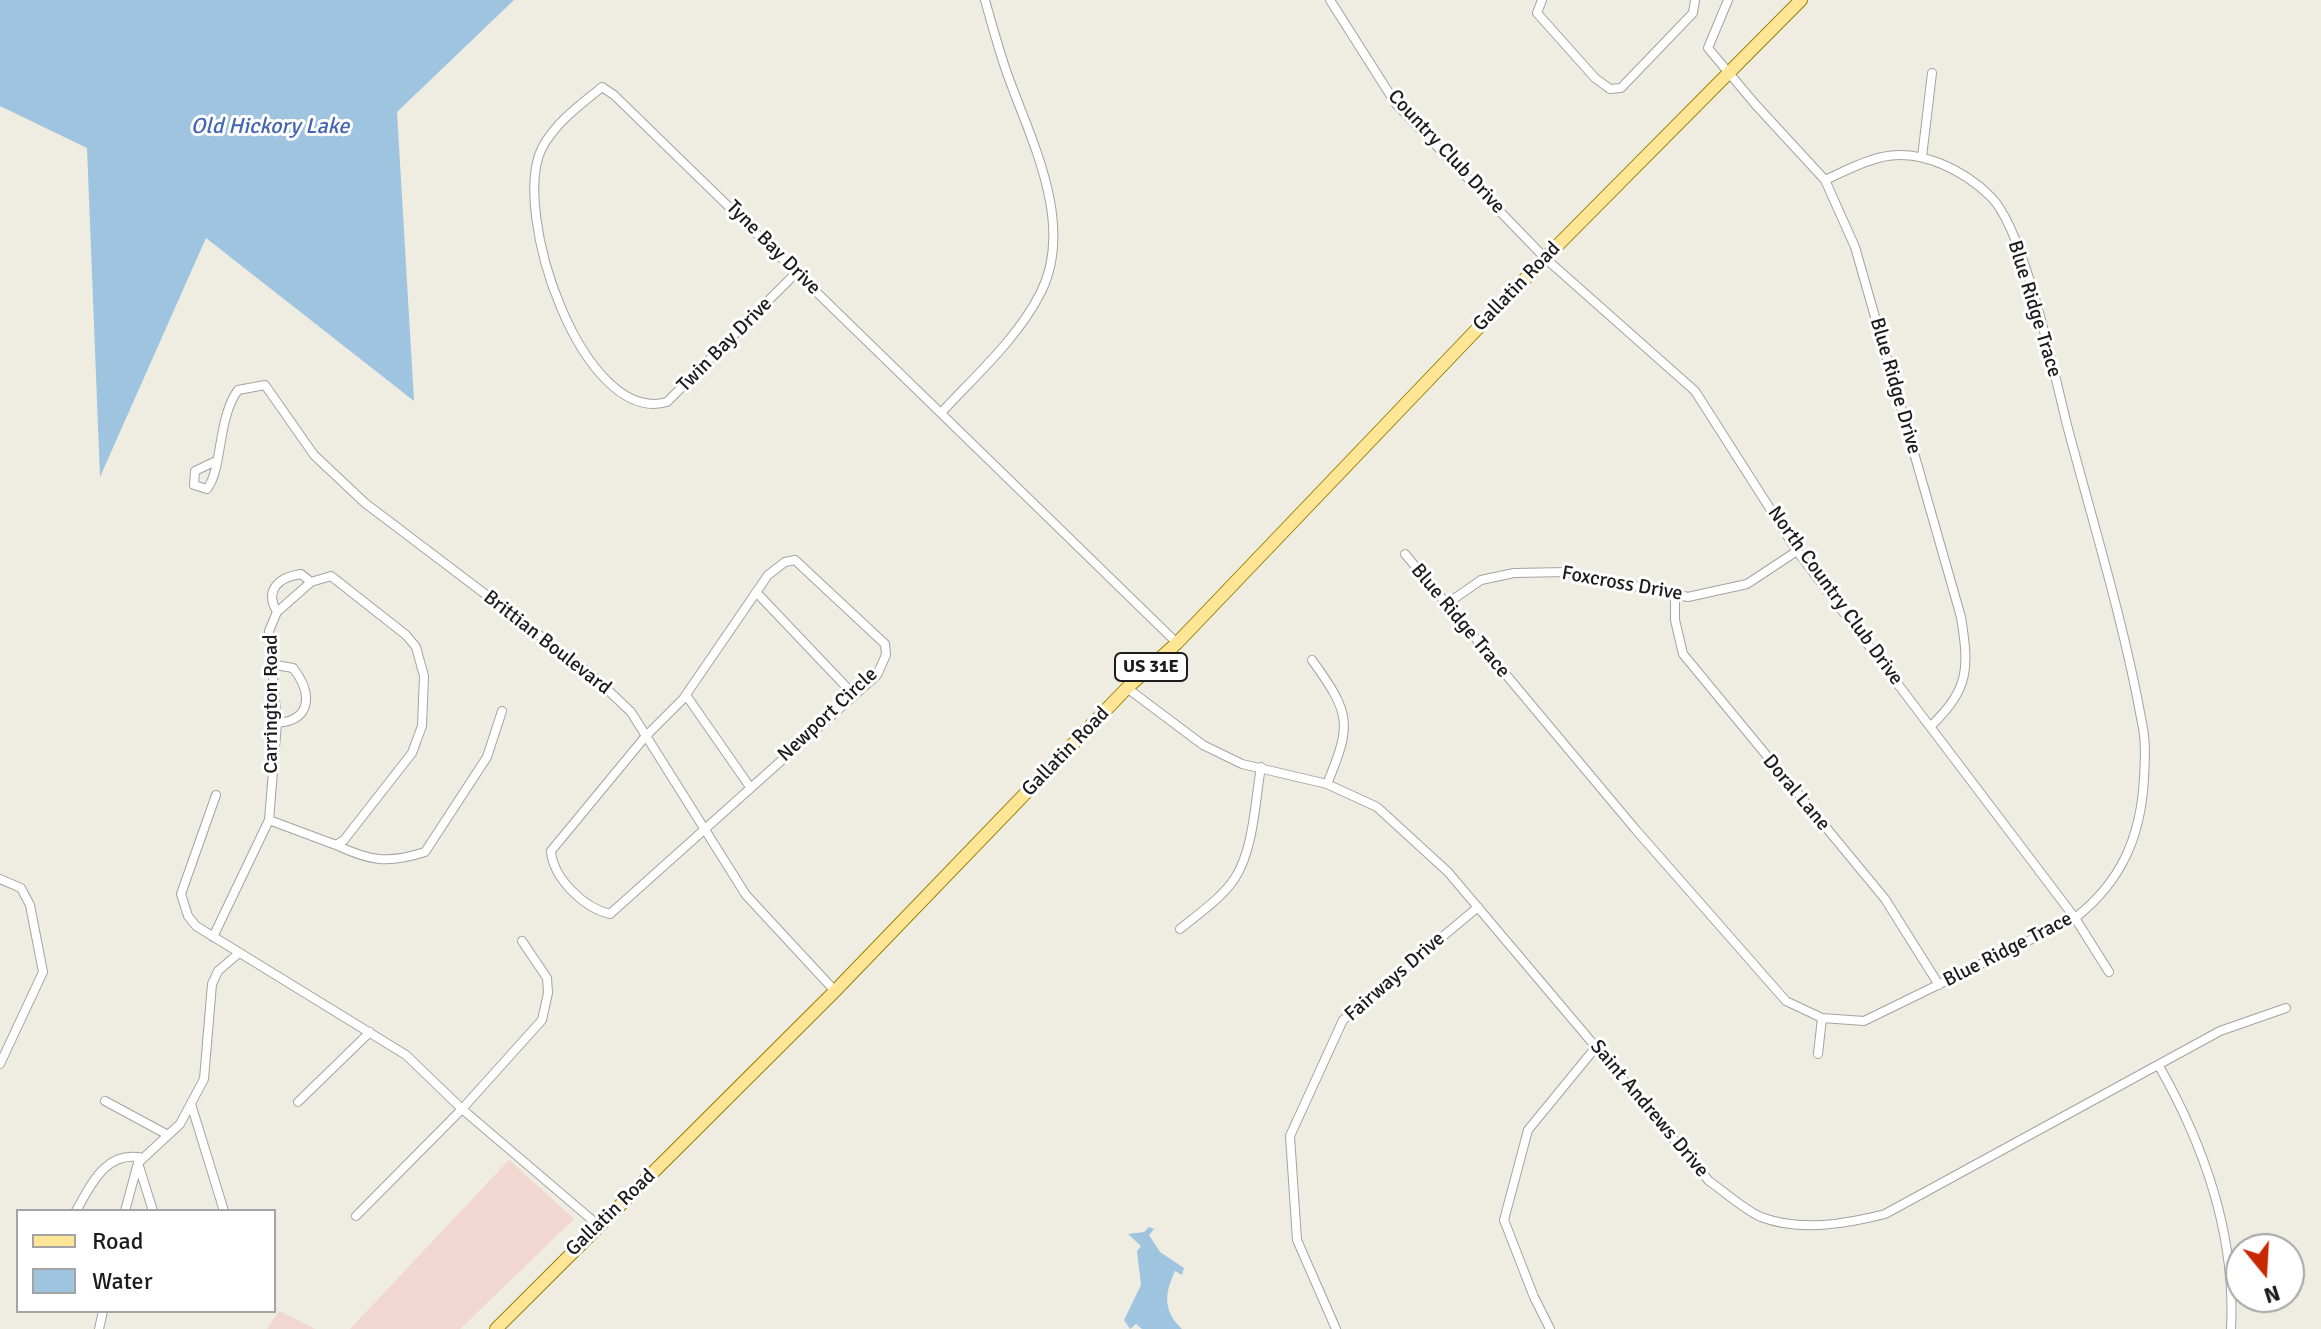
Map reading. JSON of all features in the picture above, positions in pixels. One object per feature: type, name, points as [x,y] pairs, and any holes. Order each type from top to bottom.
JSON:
[{"type":"main road","name":"Gallatin Road","points":[[496,1329],[835,991],[1127,688],[1177,643],[1545,258],[1801,0]]},
{"type":"street","points":[[941,413],[1018,330],[1042,291],[1052,261],[1054,226],[1044,177],[985,0]]},
{"type":"street","name":"Country Club Drive","points":[[1330,0],[1396,104],[1545,258]]},
{"type":"street","points":[[1542,0],[1537,13],[1595,78],[1610,89],[1621,88],[1693,13],[1695,0]]},
{"type":"street","name":"Blue Ridge Drive","points":[[1728,0],[1708,48],[1825,180],[1855,247],[1961,617],[1967,655],[1965,682],[1950,707],[1931,726]]},
{"type":"street","points":[[1922,157],[1932,73]]},
{"type":"street","name":"Tyne Bay Drive","points":[[602,87],[797,272],[1177,643]]},
{"type":"street","name":"Twin Bay Drive","points":[[602,87],[562,121],[541,150],[535,186],[536,215],[556,301],[586,354],[615,388],[650,407],[667,402],[797,272]]},
{"type":"street","name":"Blue Ridge Trace","points":[[1405,554],[1445,605],[1786,1001],[1822,1018],[1864,1021],[2075,918],[2099,899],[2120,874],[2131,844],[2144,780],[2143,724],[2029,281],[2015,243],[1993,198],[1968,178],[1922,157],[1883,157],[1825,180]]},
{"type":"street","name":"North Country Club Drive","points":[[1545,258],[1695,391],[1797,551],[2075,918],[2109,972]]},
{"type":"street","name":"Brittian Boulevard","points":[[216,461],[232,399],[242,388],[265,385],[314,455],[345,484],[592,675],[631,712],[746,895],[835,991]]},
{"type":"street","name":"Foxcross Drive","points":[[1445,605],[1481,580],[1514,573],[1567,572],[1688,597],[1747,584],[1797,551]]},
{"type":"street","name":"Newport Circle","points":[[795,560],[885,644],[886,655],[877,675],[610,914],[593,910],[552,867],[551,851],[645,737],[686,695],[775,567],[795,560]]},
{"type":"street","points":[[277,612],[271,601],[276,584],[287,576],[301,574],[311,582],[331,576],[375,609],[416,647],[424,676],[422,726],[412,753],[388,787],[336,845]]},
{"type":"street","name":"Carrington Road","points":[[213,937],[269,820],[277,723],[269,631],[277,612],[311,582]]},
{"type":"street","points":[[756,592],[854,695]]},
{"type":"street","name":"Doral Lane","points":[[1675,595],[1675,620],[1683,654],[1885,899],[1939,985]]},
{"type":"street","points":[[1312,660],[1329,684],[1343,713],[1346,738],[1327,784]]},
{"type":"street","points":[[270,664],[293,668],[303,681],[308,698],[306,709],[299,717],[277,723]]},
{"type":"street","name":"Saint Andrews Drive","points":[[1127,688],[1203,745],[1242,764],[1327,784],[1377,807],[1448,872],[1709,1181],[1761,1217],[1814,1225],[1848,1223],[1885,1214],[2220,1031],[2286,1008]]},
{"type":"street","points":[[686,695],[750,787]]},
{"type":"street","points":[[269,820],[366,859],[392,860],[425,852],[487,757],[502,711]]},
{"type":"street","points":[[1180,929],[1236,877],[1244,854],[1261,767]]},
{"type":"street","points":[[216,795],[181,894],[188,916],[213,937],[406,1055],[462,1109],[598,1225]]},
{"type":"street","points":[[0,879],[21,888],[29,901],[43,972],[0,1064]]},
{"type":"street","name":"Fairways Drive","points":[[1336,1329],[1297,1240],[1290,1136],[1343,1020],[1478,907]]},
{"type":"street","points":[[356,1216],[462,1109],[542,1020],[548,993],[547,978],[522,941]]},
{"type":"street","points":[[126,1209],[140,1160],[180,1124],[204,1079],[212,984],[218,971],[239,953]]},
{"type":"street","points":[[1818,1054],[1822,1018]]},
{"type":"street","points":[[298,1102],[370,1032]]},
{"type":"street","points":[[1550,1329],[1504,1220],[1528,1130],[1596,1047]]},
{"type":"street","points":[[2159,1066],[2203,1155],[2220,1206],[2230,1285],[2231,1329]]},
{"type":"street","points":[[105,1101],[168,1135]]},
{"type":"street","points":[[191,1104],[223,1209]]},
{"type":"street","points":[[77,1209],[109,1162],[127,1154],[140,1160]]},
{"type":"street","points":[[140,1160],[152,1209]]},
{"type":"shaded area","points":[[509,1160],[574,1219],[460,1329],[350,1329]]},
{"type":"shaded area","points":[[279,1311],[315,1329],[267,1329]]},
{"type":"water","name":"Old Hickory Lake","points":[[0,0],[514,0],[397,112],[414,401],[206,238],[100,477],[87,148],[0,106]]},
{"type":"water","points":[[1149,1227],[1154,1229],[1149,1235],[1160,1252],[1184,1268],[1182,1275],[1175,1271],[1167,1301],[1171,1315],[1182,1329],[1142,1329],[1136,1324],[1130,1329],[1124,1320],[1141,1285],[1137,1251],[1141,1246],[1128,1234],[1144,1232]]}]
